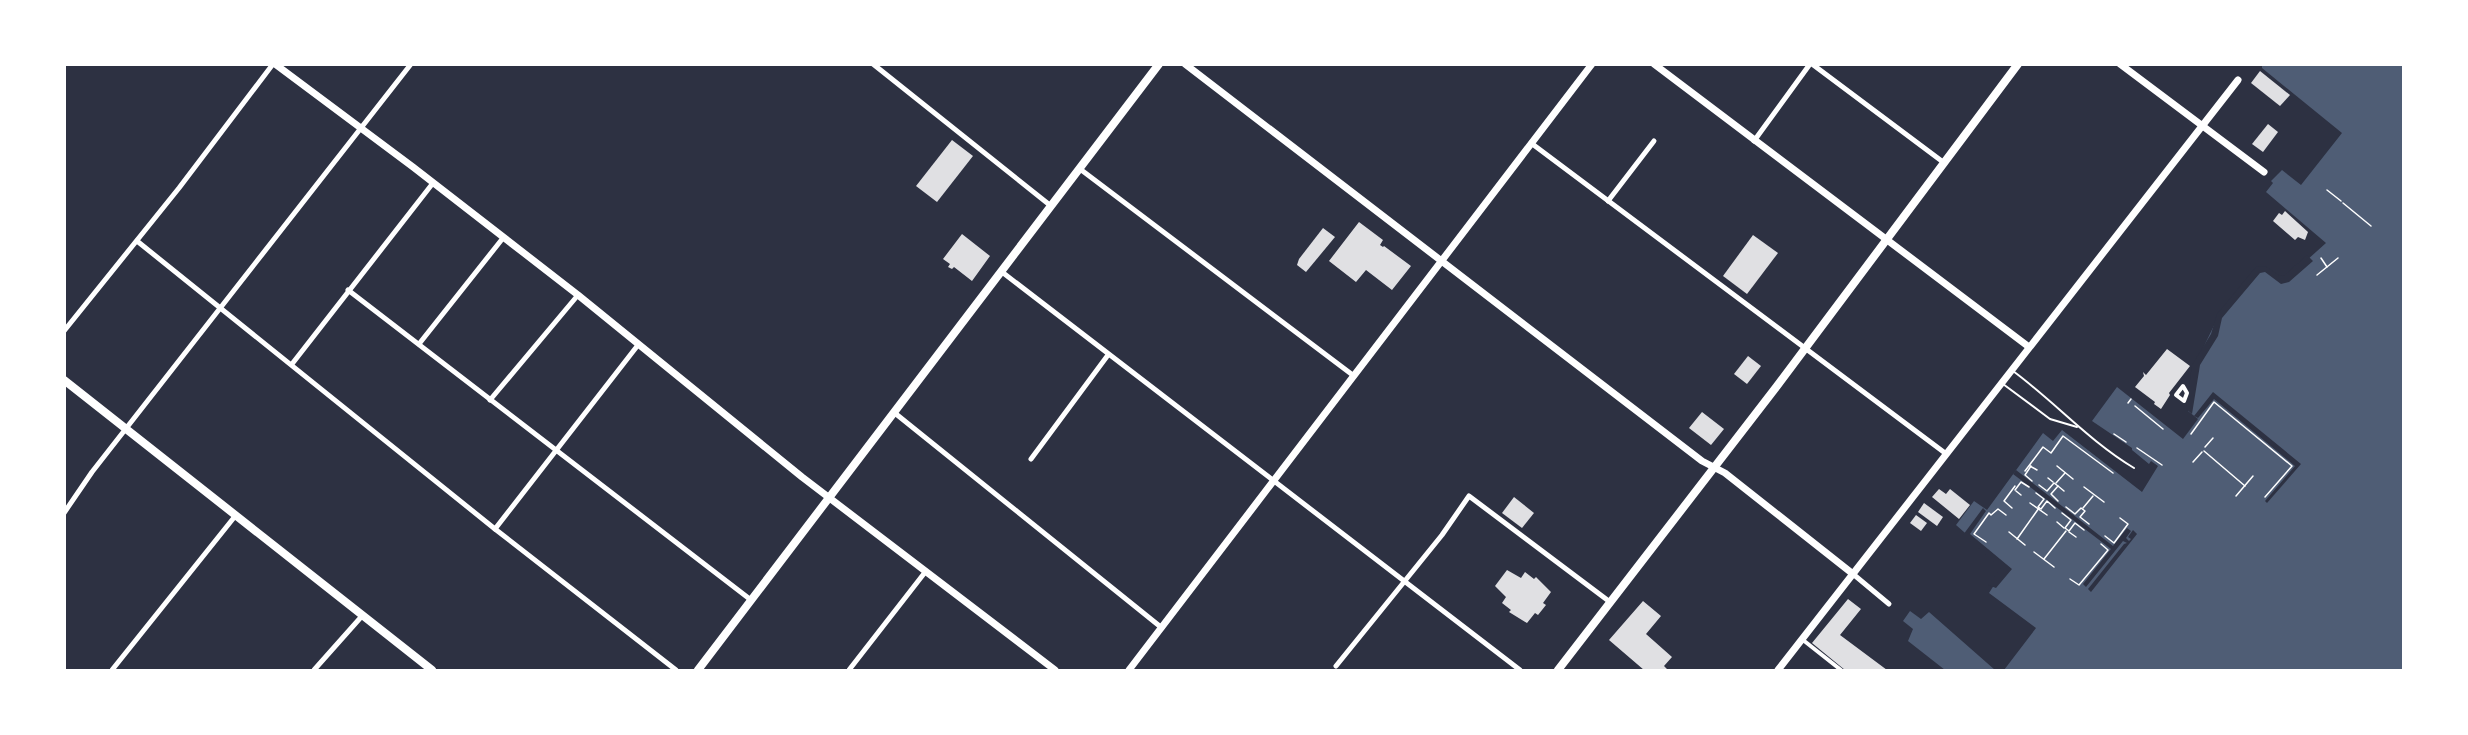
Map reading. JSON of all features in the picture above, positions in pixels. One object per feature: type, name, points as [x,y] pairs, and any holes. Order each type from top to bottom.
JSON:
[{"type":"main road","points":[[698,670],[896,414],[1159,64]]},
{"type":"main road","points":[[1558,670],[1715,467],[2018,64]]},
{"type":"main road","points":[[64,380],[432,670]]},
{"type":"street","points":[[64,331],[274,64],[433,183],[830,498],[1055,670]]},
{"type":"street","points":[[64,513],[126,428],[222,309],[411,64]]},
{"type":"street","points":[[873,64],[1052,206]]},
{"type":"street","points":[[1185,64],[1702,461],[1715,467],[1889,604]]},
{"type":"street","points":[[1129,670],[1592,64]]},
{"type":"street","points":[[1654,64],[2030,347]]},
{"type":"street","points":[[1754,141],[1811,64],[1943,162]]},
{"type":"street","points":[[2120,64],[2264,172]]},
{"type":"street","points":[[1778,670],[1945,453],[2238,81]]},
{"type":"street","points":[[1608,201],[1654,141]]},
{"type":"street","points":[[1531,143],[1945,453]]},
{"type":"street","points":[[1080,169],[1354,376]]},
{"type":"street","points":[[292,364],[433,183]]},
{"type":"street","points":[[419,344],[503,238]]},
{"type":"street","points":[[137,241],[495,529],[676,670]]},
{"type":"street","points":[[1002,272],[1520,670]]},
{"type":"street","points":[[348,290],[751,600]]},
{"type":"street","points":[[490,400],[578,296]]},
{"type":"street","points":[[495,529],[638,345]]},
{"type":"street","points":[[1031,459],[1108,355]]},
{"type":"street","points":[[896,414],[1162,628]]},
{"type":"street","points":[[1336,666],[1442,535],[1469,496],[1610,602]]},
{"type":"street","points":[[112,670],[236,515]]},
{"type":"street","points":[[849,670],[926,571]]},
{"type":"street","points":[[314,670],[362,616]]},
{"type":"street","points":[[1802,639],[1841,670]]},
{"type":"lane","points":[[2011,370],[2063,412],[2077,427],[2134,468]]},
{"type":"lane","points":[[2001,382],[2050,419],[2077,427]]},
{"type":"path","points":[[2327,190],[2371,225]]},
{"type":"path","points":[[2321,258],[2327,267]]},
{"type":"path","points":[[2317,275],[2338,258]]},
{"type":"path","points":[[2128,403],[2131,399]]},
{"type":"path","points":[[2191,434],[2214,402],[2292,466],[2265,497]]},
{"type":"path","points":[[2135,406],[2163,429]]},
{"type":"path","points":[[2114,434],[2126,442]]},
{"type":"path","points":[[2032,481],[2025,475],[2043,447],[2051,453],[2064,436],[2113,473]]},
{"type":"path","points":[[2205,447],[2213,438]]},
{"type":"path","points":[[2137,448],[2162,465]]},
{"type":"path","points":[[2193,462],[2203,451],[2245,486]]},
{"type":"path","points":[[2030,466],[2037,470]]},
{"type":"path","points":[[2025,471],[2030,466]]},
{"type":"path","points":[[2057,466],[2073,479]]},
{"type":"path","points":[[2058,501],[2050,494],[2065,472]]},
{"type":"path","points":[[2236,496],[2253,476]]},
{"type":"path","points":[[2048,478],[2064,491]]},
{"type":"path","points":[[2012,508],[2004,501],[2021,482],[2029,488]]},
{"type":"path","points":[[2039,485],[2047,491],[2056,484]]},
{"type":"path","points":[[2014,490],[2015,486]]},
{"type":"path","points":[[2084,487],[2104,502]]},
{"type":"path","points":[[2014,490],[2021,495]]},
{"type":"path","points":[[2036,493],[2044,499],[2039,509]]},
{"type":"path","points":[[2066,507],[2075,514],[2081,508],[2083,509],[2094,495]]},
{"type":"path","points":[[2017,538],[2047,501],[2055,508]]},
{"type":"path","points":[[2030,503],[2047,516]]},
{"type":"path","points":[[1986,542],[1974,534],[1989,513],[1998,509],[2006,515]]},
{"type":"path","points":[[2083,509],[2085,511],[2080,517],[2089,524]]},
{"type":"path","points":[[2062,513],[2071,520],[2067,530]]},
{"type":"path","points":[[2105,536],[2114,543],[2128,524],[2120,518]]},
{"type":"path","points":[[2057,522],[2076,537]]},
{"type":"path","points":[[2044,559],[2074,523],[2084,530]]},
{"type":"path","points":[[2009,532],[2025,545]]},
{"type":"path","points":[[2070,579],[2079,585],[2108,550],[2101,544]]},
{"type":"path","points":[[2034,552],[2054,567]]},
{"type":"water","points":[[2262,65],[2403,65],[2403,670],[2004,670],[2036,628],[1989,593],[2005,568],[1956,525],[1974,501],[1987,510],[2043,433],[2053,441],[2062,430],[2142,492],[2158,466],[2151,461],[2149,464],[2132,448],[2092,421],[2117,387],[2183,439],[2198,419],[2188,411],[2195,365],[2219,315],[2258,270],[2264,269],[2279,279],[2287,278],[2326,243],[2266,192],[2273,183],[2271,181],[2282,170],[2301,185],[2342,133],[2262,68]]},
{"type":"water","points":[[1910,611],[1921,619],[1929,612],[1995,670],[1945,670],[1908,641],[1913,629],[1903,621]]},
{"type":"pier","points":[[2307,255],[2313,261],[2289,282],[2281,284],[2265,272],[2260,273],[2222,318],[2218,336],[2200,365],[2192,414],[2186,409],[2192,365],[2211,334],[2217,314],[2256,267],[2265,266],[2280,276],[2285,275]]},
{"type":"pier","points":[[2213,392],[2301,464],[2267,503],[2265,501],[2295,466],[2214,399],[2198,418],[2194,416]]},
{"type":"pier","points":[[2016,470],[2113,546],[2127,528],[2131,531],[2126,538],[2129,541],[2131,539],[2128,537],[2133,530],[2137,534],[2091,592],[2088,589],[2127,543],[2123,541],[2086,587],[2083,584],[2111,549],[2013,474]]},
{"type":"pier","points":[[1983,508],[1986,511],[1970,534],[2012,569],[1996,588],[1988,585],[2001,568],[1963,535]]},
{"type":"building","points":[[2260,71],[2290,95],[2280,106],[2251,83]]},
{"type":"building","points":[[2268,124],[2278,132],[2263,152],[2252,144]]},
{"type":"building","points":[[952,140],[973,156],[937,202],[916,186]]},
{"type":"building","points":[[2285,211],[2308,232],[2305,240],[2298,237],[2295,240],[2273,221],[2279,213],[2282,215]]},
{"type":"building","points":[[1359,222],[1383,240],[1380,245],[1411,266],[1392,290],[1366,270],[1356,282],[1329,261]]},
{"type":"building","points":[[1323,228],[1335,237],[1306,272],[1297,265],[1299,259]]},
{"type":"building","points":[[962,234],[990,256],[972,281],[954,267],[952,269],[948,267],[950,264],[943,259]]},
{"type":"building","points":[[1753,235],[1778,253],[1747,294],[1723,276]]},
{"type":"building","points":[[2167,349],[2190,366],[2169,393],[2161,409],[2135,387],[2144,376],[2143,372],[2146,375]]},
{"type":"building","points":[[1748,356],[1761,366],[1747,384],[1734,374]]},
{"type":"building","points":[[1702,412],[1724,429],[1711,445],[1689,428]]},
{"type":"building","points":[[1939,489],[1946,494],[1950,489],[1970,505],[1959,519],[1932,497]]},
{"type":"building","points":[[1514,497],[1534,513],[1522,528],[1502,513]]},
{"type":"building","points":[[1924,503],[1943,517],[1937,526],[1918,512]]},
{"type":"building","points":[[1916,515],[1927,523],[1921,531],[1910,523]]},
{"type":"building","points":[[1507,570],[1521,578],[1525,572],[1534,579],[1536,577],[1551,592],[1543,603],[1546,605],[1527,623],[1509,612],[1511,610],[1502,603],[1506,597],[1495,586]]},
{"type":"building","points":[[1848,599],[1861,609],[1840,635],[1887,670],[1845,670],[1812,643]]},
{"type":"building","points":[[1643,601],[1661,616],[1646,634],[1672,657],[1664,666],[1666,670],[1644,670],[1609,640]]}]
